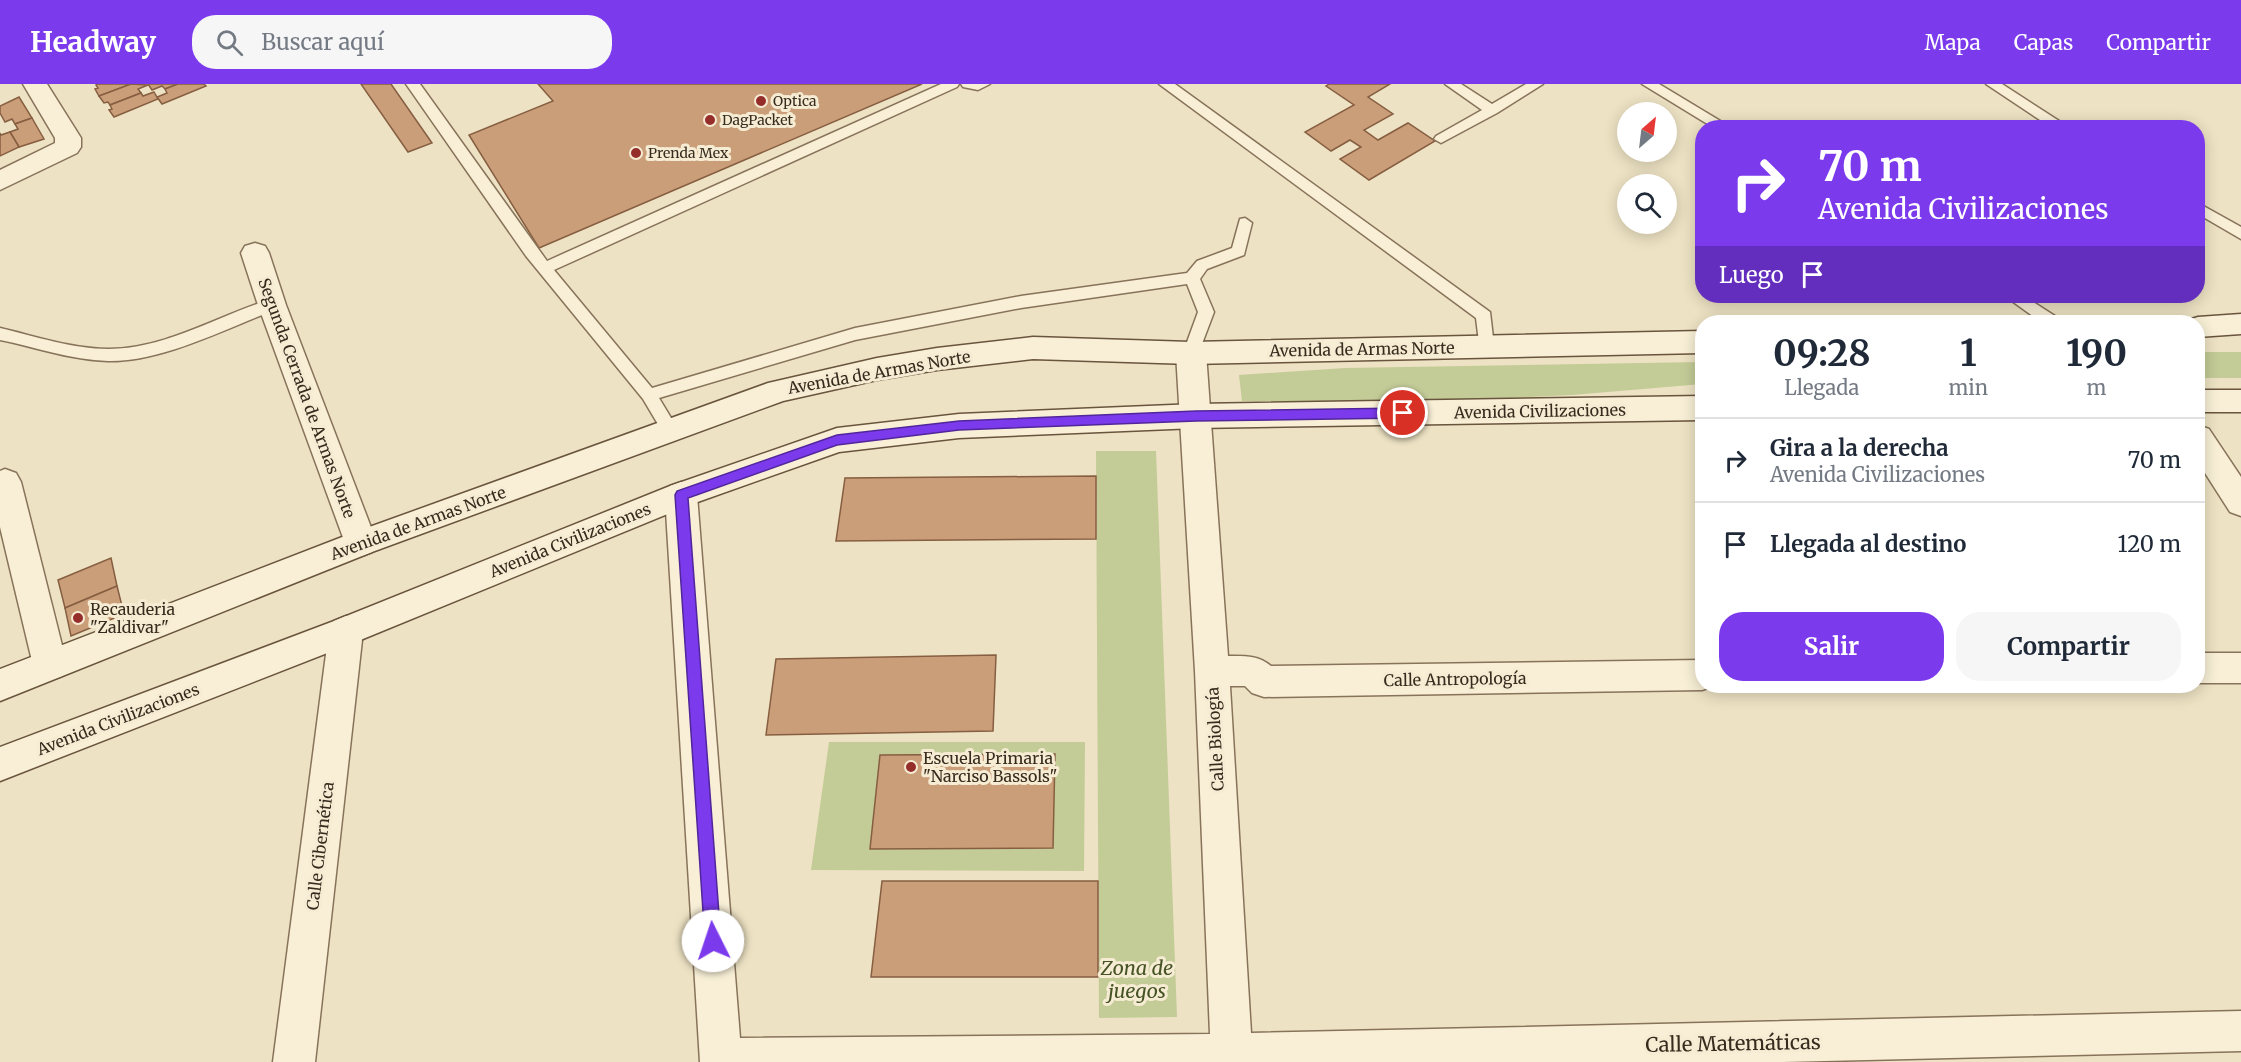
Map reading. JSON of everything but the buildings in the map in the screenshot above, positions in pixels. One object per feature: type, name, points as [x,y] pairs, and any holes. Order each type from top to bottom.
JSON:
[{"type":"street","points":[[0,181],[68,147],[68,138],[35,84]]},
{"type":"street","name":"Segunda Cerrada de Armas Norte","points":[[255,253],[272,305],[361,543]]},
{"type":"street","points":[[2205,327],[2241,324]]},
{"type":"street","name":"Avenida de Armas Norte","points":[[0,685],[361,543],[779,391],[937,359],[1033,348],[1191,353],[1695,342]]},
{"type":"street","name":"Calle Biología","points":[[1191,353],[1212,671],[1232,1058]]},
{"type":"street","points":[[2205,401],[2241,401]]},
{"type":"street","name":"Avenida Civilizaciones","points":[[0,764],[346,630],[681,495],[837,440],[959,426],[1196,416],[1695,408]]},
{"type":"street","points":[[2205,448],[2241,503]]},
{"type":"street","points":[[5,482],[50,665]]},
{"type":"street","points":[[681,495],[721,1060]]},
{"type":"street","name":"Calle Cibernética","points":[[294,1062],[346,630]]},
{"type":"street","points":[[2205,668],[2241,668]]},
{"type":"street","name":"Calle Antropología","points":[[1212,671],[1252,671],[1264,682],[1695,675]]},
{"type":"street","name":"Calle Matemáticas","points":[[721,1060],[1232,1058],[2241,1031]]},
{"type":"lane","points":[[413,84],[531,252],[649,396],[671,431]]},
{"type":"lane","points":[[545,268],[952,84]]},
{"type":"lane","points":[[968,84],[978,86],[983,84]]},
{"type":"lane","points":[[1166,84],[1484,316],[1486,346]]},
{"type":"lane","points":[[1452,84],[1492,110]]},
{"type":"lane","points":[[1441,139],[1536,84]]},
{"type":"lane","points":[[1649,84],[1711,120]]},
{"type":"lane","points":[[1994,84],[2050,120]]},
{"type":"lane","points":[[2205,212],[2241,234]]},
{"type":"lane","points":[[649,396],[855,334],[1021,302],[1192,278],[1202,265],[1239,251],[1245,223]]},
{"type":"lane","points":[[1191,353],[1206,312],[1192,278]]},
{"type":"lane","points":[[2024,303],[2042,315]]},
{"type":"lane","points":[[0,334],[89,353],[111,355],[139,351],[272,305]]},
{"type":"green space","points":[[2205,352],[2241,352],[2241,378],[2205,378]]},
{"type":"green space","points":[[1695,362],[1695,385],[1572,395],[1448,401],[1242,401],[1239,375],[1345,368]]},
{"type":"green space","name":"Zona de juegos","points":[[1096,451],[1156,451],[1177,1017],[1099,1018]]},
{"type":"green space","points":[[829,742],[1085,742],[1084,871],[811,870]]},
{"type":"place","name":"Optica","points":[[761,101]]},
{"type":"place","name":"DagPacket","points":[[710,120]]},
{"type":"place","name":"Prenda Mex","points":[[636,153]]},
{"type":"place","name":"Recauderia \"Zaldivar\"","points":[[78,618]]},
{"type":"place","name":"Escuela Primaria \"Narciso Bassols\"","points":[[911,767]]},
{"type":"route","points":[[713,941],[681,495],[837,440],[959,426],[1196,416],[1403,413]]}]
